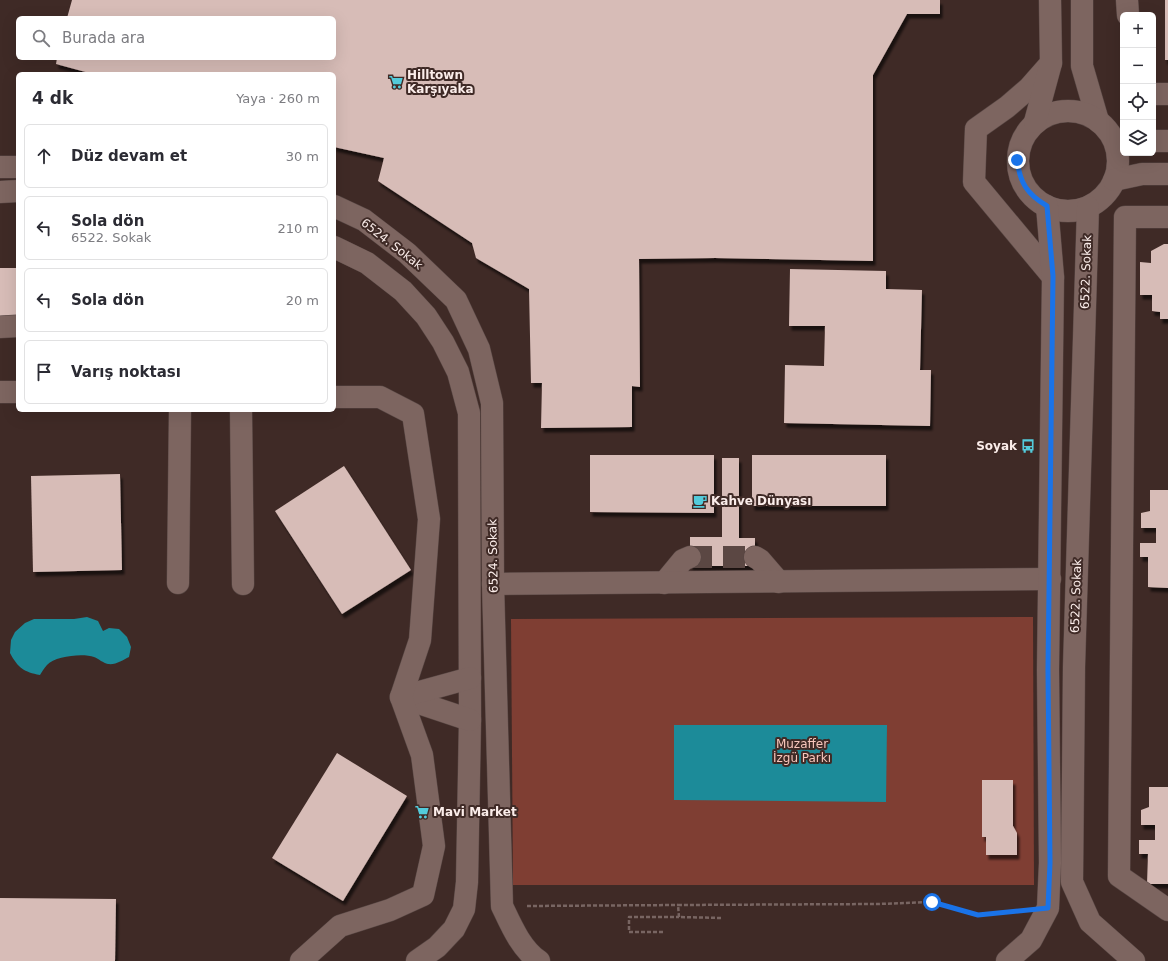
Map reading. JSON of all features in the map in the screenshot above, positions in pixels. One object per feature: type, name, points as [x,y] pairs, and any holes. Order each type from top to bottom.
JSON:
[{"type":"street","points":[[1050,0],[1051,63],[1035,122],[1026,133],[1019,146],[1017,160],[1019,174],[1025,188],[1034,198],[1047,206],[1060,211],[1074,211],[1088,207],[1098,200],[1108,191],[1114,180],[1118,165],[1116,149],[1110,130],[1082,66],[1082,0]]},
{"type":"street","points":[[1127,0],[1128,12]]},
{"type":"street","points":[[1051,63],[1029,88],[1008,106],[976,129],[974,182],[1053,276]]},
{"type":"street","points":[[1156,94],[1168,94]]},
{"type":"street","points":[[1035,122],[1060,111],[1074,111],[1086,114],[1110,130]]},
{"type":"street","points":[[1156,141],[1168,141]]},
{"type":"street","points":[[0,167],[16,167]]},
{"type":"street","points":[[1114,180],[1142,174],[1168,174]]},
{"type":"street","points":[[0,192],[16,192]]},
{"type":"street","points":[[1007,961],[1032,940],[1048,908],[1050,863],[1048,670],[1053,276],[1047,206]]},
{"type":"street","name":"6524. Sokak","points":[[336,207],[364,220],[408,253],[456,300],[479,349],[492,403],[493,584],[502,906],[521,942],[539,961]]},
{"type":"street","name":"6522. Sokak","points":[[1088,207],[1074,667],[1072,882],[1090,922],[1134,961]]},
{"type":"street","points":[[1168,217],[1125,217],[1119,876],[1168,910]]},
{"type":"street","name":"6524. Sokak","points":[[336,248],[367,263],[403,291],[426,316],[443,342],[458,372],[468,413],[470,720],[467,882],[464,909],[454,929],[436,947],[417,961]]},
{"type":"street","points":[[0,327],[16,326]]},
{"type":"street","points":[[0,392],[16,392]]},
{"type":"street","points":[[301,961],[340,926],[390,910],[423,895],[434,846],[422,755],[401,697],[420,640],[428,518],[413,414],[380,397],[336,396]]},
{"type":"street","points":[[178,583],[180,412]]},
{"type":"street","points":[[241,412],[243,584]]},
{"type":"street","points":[[664,583],[683,560],[690,557]]},
{"type":"street","points":[[755,557],[760,560],[779,582]]},
{"type":"street","points":[[493,584],[1050,579]]},
{"type":"street","points":[[401,697],[470,678]]},
{"type":"street","points":[[401,697],[470,720]]},
{"type":"path","points":[[502,906],[878,904],[932,902],[978,915],[1048,908]]},
{"type":"path","points":[[678,905],[679,917]]},
{"type":"path","points":[[663,932],[628,932],[628,917],[721,918]]},
{"type":"green space","name":"Muzaffer İzgü Parkı","points":[[1033,617],[1034,885],[513,885],[511,619]]},
{"type":"water","points":[[87,617],[98,621],[103,631],[109,628],[119,629],[127,637],[131,647],[129,657],[111,664],[94,657],[83,655],[62,657],[46,666],[40,675],[26,671],[19,666],[10,653],[11,640],[15,632],[25,623],[34,619],[74,619]]},
{"type":"water","points":[[674,725],[887,725],[886,802],[674,800]]},
{"type":"building","points":[[72,0],[940,0],[940,14],[907,14],[873,75],[873,261],[715,258],[639,259],[640,387],[632,386],[632,427],[541,428],[542,383],[531,383],[529,289],[476,258],[472,243],[378,181],[384,158],[336,147],[336,72],[86,72],[56,64],[57,60],[336,60],[336,16],[68,16]]},
{"type":"building","points":[[1165,0],[1168,0],[1168,60],[1165,60]]},
{"type":"building","points":[[1164,244],[1168,244],[1168,319],[1160,319],[1160,312],[1152,311],[1152,295],[1140,295],[1140,262],[1151,263],[1151,251]]},
{"type":"building","points":[[0,268],[16,268],[16,319],[0,319]]},
{"type":"building","points":[[790,269],[886,271],[886,289],[922,290],[920,370],[931,370],[930,426],[784,423],[785,365],[824,366],[825,326],[789,326]]},
{"type":"building","points":[[590,455],[714,455],[714,513],[590,512]]},
{"type":"building","points":[[752,455],[886,455],[886,506],[752,506]]},
{"type":"building","points":[[722,458],[739,458],[739,538],[755,538],[755,566],[690,566],[690,537],[722,537]]},
{"type":"building","points":[[344,466],[411,570],[342,614],[275,511]]},
{"type":"building","points":[[120,474],[122,570],[33,572],[31,476]]},
{"type":"building","points":[[1150,490],[1168,490],[1168,588],[1148,587],[1148,557],[1140,557],[1140,543],[1156,543],[1156,528],[1141,528],[1141,513],[1150,511]]},
{"type":"building","points":[[337,753],[407,796],[343,901],[272,858]]},
{"type":"building","points":[[982,780],[1013,780],[1013,826],[1017,833],[1017,855],[986,855],[986,837],[982,837]]},
{"type":"building","points":[[1149,787],[1168,787],[1168,884],[1147,884],[1148,854],[1139,854],[1139,840],[1155,840],[1155,825],[1141,825],[1141,810],[1149,807]]},
{"type":"building","points":[[0,898],[116,899],[115,961],[0,961]]},
{"type":"tunnel","points":[[690,557],[755,557]]},
{"type":"place","name":"Hilltown Karşıyaka","points":[[396,82]]},
{"type":"place","name":"Soyak","points":[[1028,446]]},
{"type":"place","name":"Kahve Dünyası","points":[[700,501]]},
{"type":"place","name":"Mavi Market","points":[[422,812]]},
{"type":"route","points":[[932,902],[978,915],[1048,908],[1050,863],[1048,670],[1053,276],[1047,206],[1034,198],[1025,188],[1019,174],[1017,160]]}]
